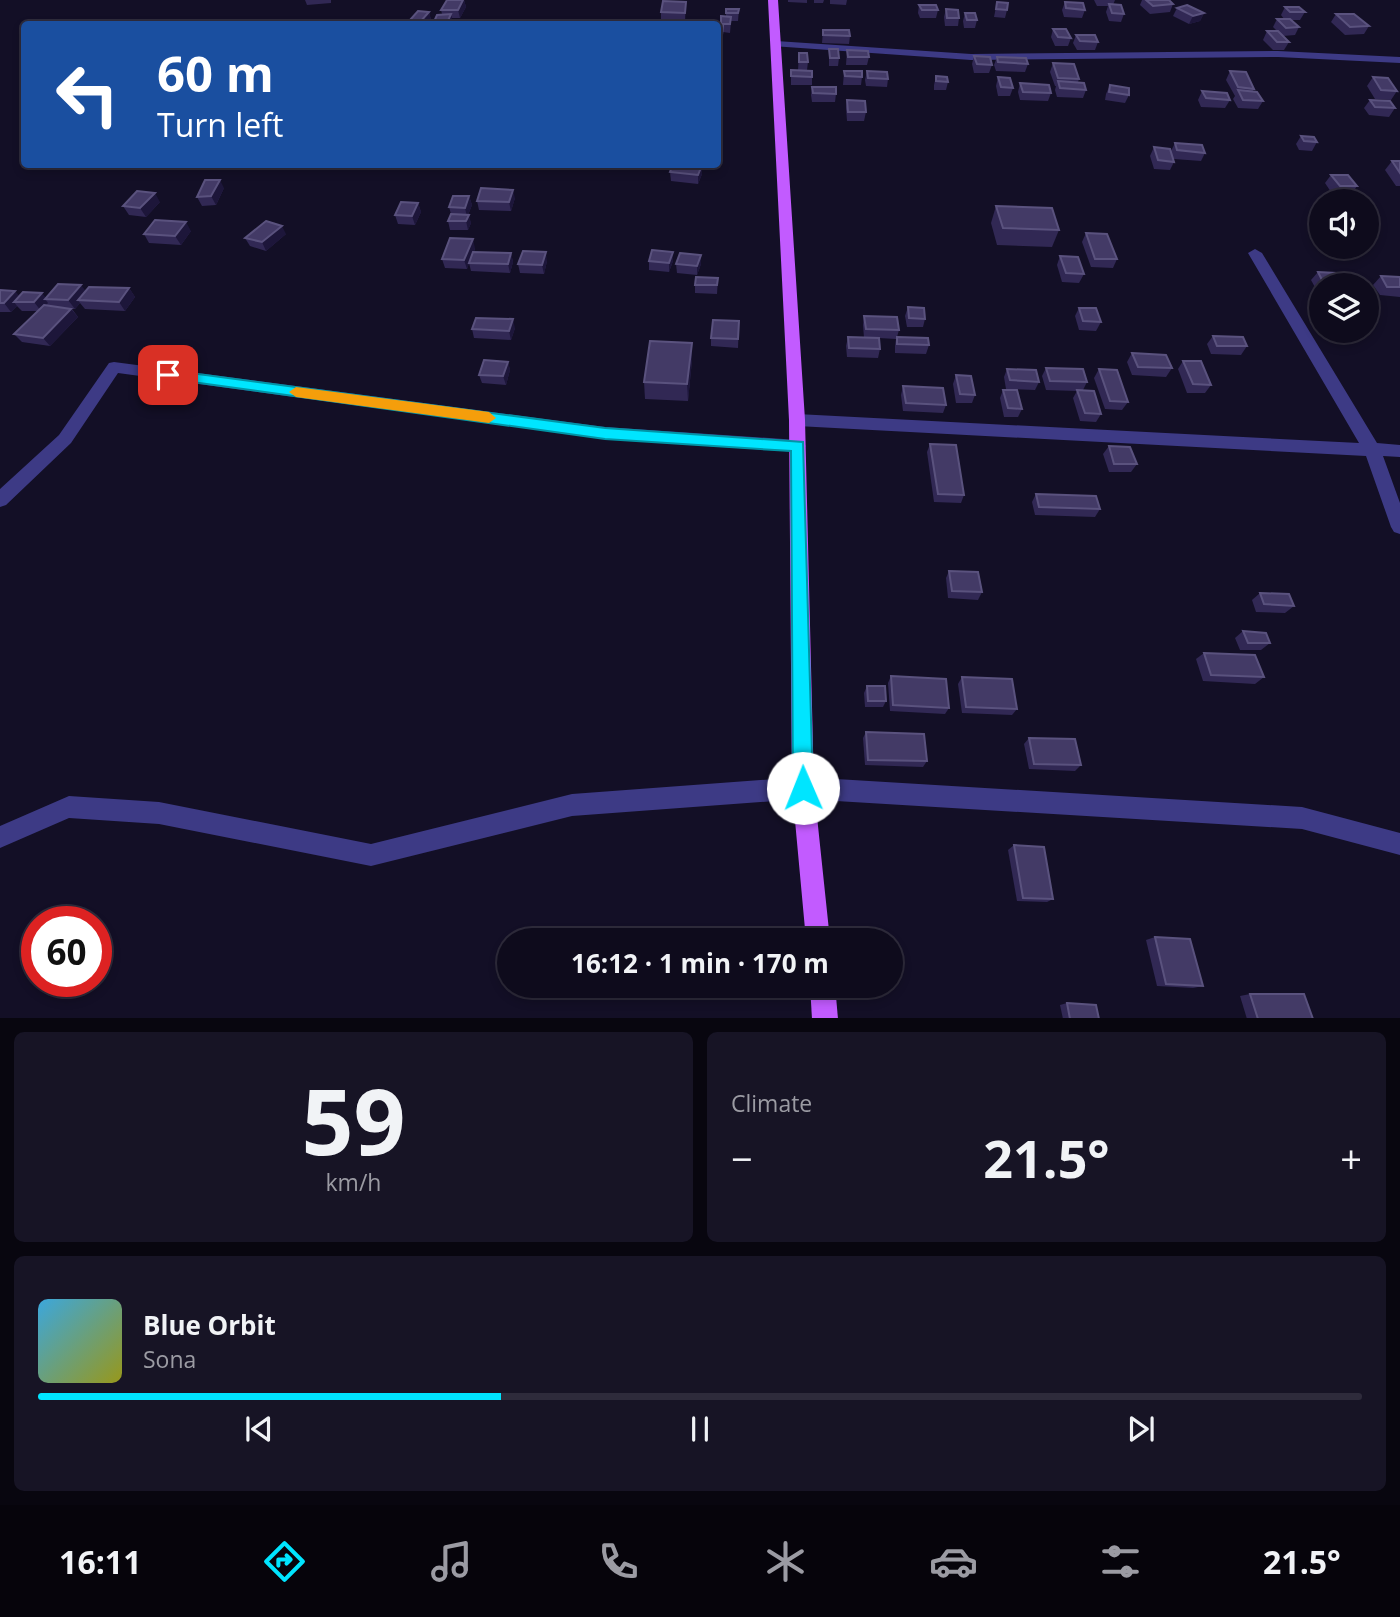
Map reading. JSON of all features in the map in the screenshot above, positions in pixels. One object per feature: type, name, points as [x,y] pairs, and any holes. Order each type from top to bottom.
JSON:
[{"type":"main road","points":[[773,0],[798,446],[803,788],[817,928]]},
{"type":"main road","points":[[823,998],[825,1018]]},
{"type":"street","points":[[776,44],[971,57],[1278,54],[1400,60]]},
{"type":"street","points":[[1255,253],[1371,450],[1400,527]]},
{"type":"street","points":[[0,500],[65,439],[114,367],[605,433],[798,446]]},
{"type":"street","points":[[797,421],[1400,451]]},
{"type":"street","points":[[0,837],[69,807],[159,813],[371,855],[572,805],[803,788],[1302,818],[1400,844]]},
{"type":"building","points":[[447,0],[463,0],[458,10],[441,10]]},
{"type":"building","points":[[1146,0],[1169,0],[1173,4],[1153,6]]},
{"type":"building","points":[[663,1],[686,2],[685,13],[661,12]]},
{"type":"building","points":[[997,2],[1008,3],[1007,10],[996,9]]},
{"type":"building","points":[[1065,2],[1083,3],[1085,10],[1066,8]]},
{"type":"building","points":[[1109,4],[1121,5],[1124,14],[1112,13]]},
{"type":"building","points":[[919,5],[936,5],[938,10],[922,10]]},
{"type":"building","points":[[1187,5],[1204,13],[1193,16],[1177,8]]},
{"type":"building","points":[[1285,7],[1299,7],[1305,12],[1290,12]]},
{"type":"building","points":[[726,9],[739,9],[738,13],[726,13]]},
{"type":"building","points":[[946,9],[958,10],[959,18],[947,18]]},
{"type":"building","points":[[418,11],[429,12],[421,21],[410,20]]},
{"type":"building","points":[[965,13],[975,13],[977,20],[967,20]]},
{"type":"building","points":[[451,14],[448,21],[434,21],[437,15]]},
{"type":"building","points":[[1336,14],[1354,14],[1369,26],[1350,27]]},
{"type":"building","points":[[721,16],[731,17],[730,24],[721,24]]},
{"type":"building","points":[[1277,19],[1290,19],[1299,27],[1286,28]]},
{"type":"building","points":[[1053,29],[1066,29],[1071,38],[1058,37]]},
{"type":"building","points":[[823,30],[849,30],[850,36],[823,35]]},
{"type":"building","points":[[1267,31],[1278,31],[1289,42],[1277,42]]},
{"type":"building","points":[[1076,35],[1095,35],[1098,42],[1080,41]]},
{"type":"building","points":[[829,49],[838,49],[839,58],[830,58]]},
{"type":"building","points":[[847,50],[868,51],[869,57],[848,57]]},
{"type":"building","points":[[799,53],[807,53],[808,62],[799,62]]},
{"type":"building","points":[[974,56],[990,57],[992,65],[977,64]]},
{"type":"building","points":[[997,57],[1026,58],[1028,64],[998,62]]},
{"type":"building","points":[[1053,63],[1074,64],[1079,79],[1058,78]]},
{"type":"building","points":[[791,70],[812,71],[812,77],[791,76]]},
{"type":"building","points":[[844,71],[862,71],[862,77],[845,76]]},
{"type":"building","points":[[867,71],[887,72],[888,79],[868,78]]},
{"type":"building","points":[[1230,71],[1246,72],[1254,89],[1238,87]]},
{"type":"building","points":[[936,76],[947,77],[948,82],[936,81]]},
{"type":"building","points":[[998,77],[1010,78],[1013,88],[1001,87]]},
{"type":"building","points":[[1373,77],[1388,78],[1397,91],[1381,90]]},
{"type":"building","points":[[1058,81],[1084,83],[1086,90],[1060,88]]},
{"type":"building","points":[[1020,83],[1049,85],[1051,93],[1023,92]]},
{"type":"building","points":[[1110,85],[1129,88],[1129,95],[1109,92]]},
{"type":"building","points":[[812,87],[836,87],[836,94],[813,93]]},
{"type":"building","points":[[1238,90],[1257,92],[1263,101],[1243,100]]},
{"type":"building","points":[[1202,91],[1227,93],[1230,100],[1206,98]]},
{"type":"building","points":[[847,100],[865,101],[866,112],[848,112]]},
{"type":"building","points":[[1370,100],[1390,101],[1395,108],[1375,107]]},
{"type":"building","points":[[1301,136],[1314,137],[1317,142],[1304,141]]},
{"type":"building","points":[[1175,143],[1202,145],[1205,153],[1177,150]]},
{"type":"building","points":[[1154,147],[1170,149],[1174,162],[1158,160]]},
{"type":"building","points":[[1392,161],[1400,161],[1400,173]]},
{"type":"building","points":[[672,168],[701,168],[698,175],[670,172]]},
{"type":"building","points":[[1331,175],[1348,175],[1357,186],[1340,186]]},
{"type":"building","points":[[205,180],[220,180],[211,196],[197,197]]},
{"type":"building","points":[[481,188],[513,190],[509,202],[477,201]]},
{"type":"building","points":[[137,191],[155,193],[140,208],[123,206]]},
{"type":"building","points":[[453,196],[469,196],[465,208],[449,207]]},
{"type":"building","points":[[401,202],[418,203],[412,216],[395,215]]},
{"type":"building","points":[[996,206],[1052,208],[1059,230],[1003,228]]},
{"type":"building","points":[[451,214],[469,215],[466,221],[448,221]]},
{"type":"building","points":[[155,220],[186,222],[175,236],[144,234]]},
{"type":"building","points":[[266,221],[282,226],[262,242],[245,238]]},
{"type":"building","points":[[1086,233],[1107,234],[1117,259],[1095,259]]},
{"type":"building","points":[[450,238],[473,239],[464,260],[442,259]]},
{"type":"building","points":[[652,250],[673,252],[669,263],[649,261]]},
{"type":"building","points":[[523,251],[546,252],[542,265],[518,264]]},
{"type":"building","points":[[473,252],[511,253],[508,264],[469,263]]},
{"type":"building","points":[[680,253],[701,255],[697,266],[676,264]]},
{"type":"building","points":[[1060,256],[1078,257],[1084,274],[1066,273]]},
{"type":"building","points":[[1381,276],[1400,277],[1400,287],[1387,287]]},
{"type":"building","points":[[696,277],[718,278],[717,285],[695,285]]},
{"type":"building","points":[[58,284],[81,285],[68,300],[45,299]]},
{"type":"building","points":[[89,287],[129,288],[119,302],[78,300]]},
{"type":"building","points":[[0,290],[15,291],[4,303],[0,303]]},
{"type":"building","points":[[23,292],[42,293],[34,302],[14,302]]},
{"type":"building","points":[[44,305],[71,309],[43,338],[14,334]]},
{"type":"building","points":[[908,307],[924,308],[925,319],[909,318]]},
{"type":"building","points":[[1079,308],[1096,308],[1101,322],[1083,321]]},
{"type":"building","points":[[864,316],[897,317],[899,330],[866,329]]},
{"type":"building","points":[[476,318],[513,319],[509,331],[472,329]]},
{"type":"building","points":[[713,320],[739,321],[738,339],[711,338]]},
{"type":"building","points":[[1213,336],[1243,337],[1247,346],[1217,346]]},
{"type":"building","points":[[848,337],[879,338],[880,349],[849,348]]},
{"type":"building","points":[[897,337],[928,338],[929,345],[897,344]]},
{"type":"building","points":[[650,341],[692,343],[687,384],[644,382]]},
{"type":"building","points":[[1132,353],[1166,355],[1172,368],[1138,367]]},
{"type":"building","points":[[484,360],[508,362],[503,376],[479,375]]},
{"type":"building","points":[[1183,361],[1201,361],[1211,385],[1193,384]]},
{"type":"building","points":[[1046,368],[1083,369],[1087,382],[1050,381]]},
{"type":"building","points":[[1007,369],[1036,370],[1039,382],[1010,380]]},
{"type":"building","points":[[1099,369],[1117,370],[1128,402],[1110,401]]},
{"type":"building","points":[[956,375],[971,376],[975,395],[960,394]]},
{"type":"building","points":[[903,386],[943,388],[946,405],[906,403]]},
{"type":"building","points":[[1003,390],[1017,390],[1022,409],[1008,408]]},
{"type":"building","points":[[1077,390],[1094,391],[1101,414],[1085,413]]},
{"type":"building","points":[[930,444],[956,445],[964,495],[938,494]]},
{"type":"building","points":[[1109,446],[1130,447],[1137,464],[1114,464]]},
{"type":"building","points":[[1036,494],[1096,496],[1100,509],[1039,507]]},
{"type":"building","points":[[949,571],[978,572],[982,592],[952,591]]},
{"type":"building","points":[[1260,593],[1289,594],[1294,606],[1264,604]]},
{"type":"building","points":[[1243,631],[1266,633],[1270,643],[1248,643]]},
{"type":"building","points":[[1204,653],[1255,655],[1264,677],[1211,675]]},
{"type":"building","points":[[891,676],[946,679],[949,708],[893,705]]},
{"type":"building","points":[[962,677],[1012,679],[1017,709],[966,707]]},
{"type":"building","points":[[867,686],[885,686],[886,701],[868,701]]},
{"type":"building","points":[[866,732],[924,734],[927,761],[868,760]]},
{"type":"building","points":[[1029,738],[1075,739],[1081,765],[1034,764]]},
{"type":"building","points":[[1014,845],[1044,847],[1053,899],[1023,898]]},
{"type":"building","points":[[1155,937],[1190,939],[1203,986],[1166,984]]},
{"type":"building","points":[[1250,994],[1304,994],[1313,1018],[1258,1018]]},
{"type":"building","points":[[1067,1003],[1096,1005],[1099,1018],[1070,1018]]},
{"type":"slow traffic","points":[[296,392],[489,418]]},
{"type":"route","points":[[168,375],[605,433],[798,446],[803,788]]}]
